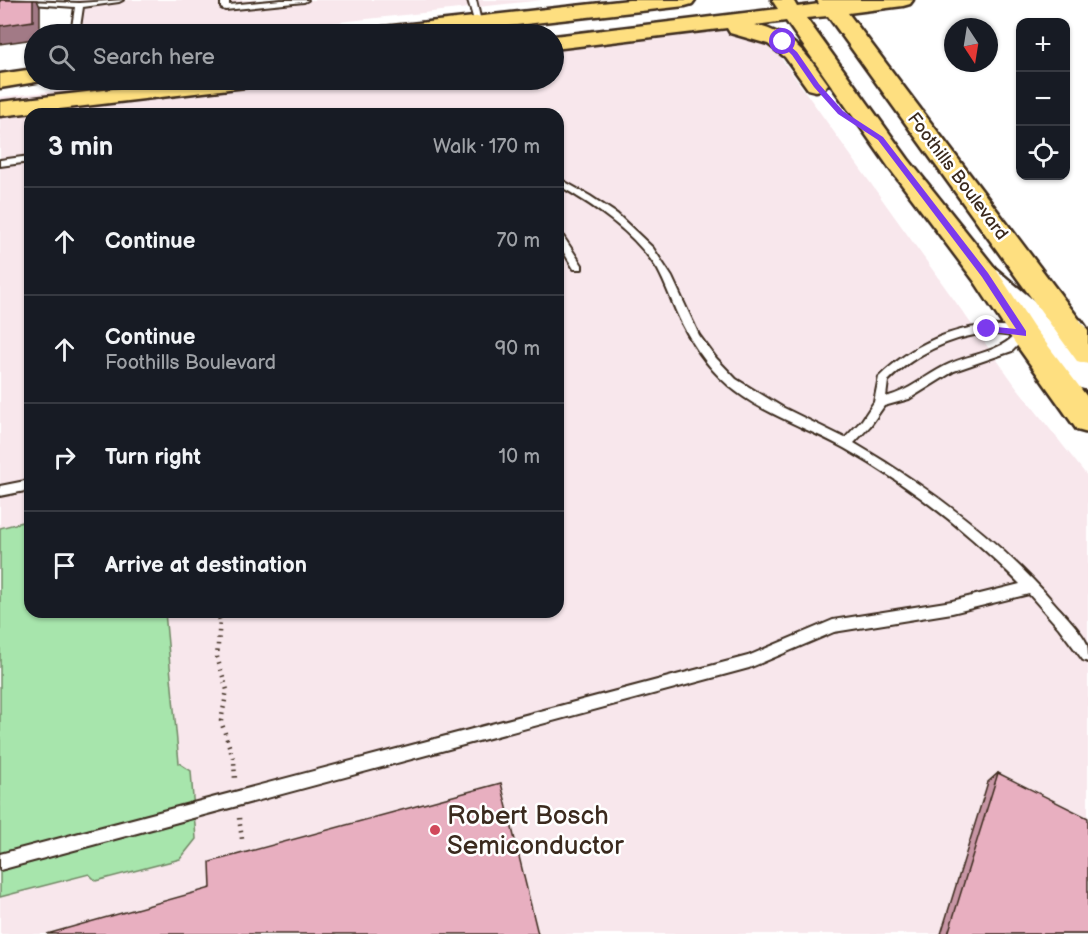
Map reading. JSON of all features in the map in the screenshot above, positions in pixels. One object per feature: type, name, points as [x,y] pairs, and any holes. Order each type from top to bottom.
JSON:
[{"type":"main road","points":[[479,24],[685,0]]},
{"type":"main road","points":[[564,42],[700,26],[788,8],[903,0]]},
{"type":"main road","points":[[880,72],[874,27],[887,13],[912,0]]},
{"type":"main road","name":"Foothills Boulevard","points":[[830,4],[1075,327],[1088,353]]},
{"type":"main road","name":"Foothills Boulevard","points":[[788,8],[881,138],[985,275],[1023,333],[1088,421]]},
{"type":"main road","points":[[700,26],[752,30],[783,42],[840,112],[881,138]]},
{"type":"main road","points":[[0,81],[24,77]]},
{"type":"main road","points":[[0,94],[24,90]]},
{"type":"main road","points":[[0,109],[161,90]]},
{"type":"main road","points":[[985,275],[1034,317],[1075,327]]},
{"type":"main road","points":[[1023,333],[1051,342],[1088,379]]},
{"type":"lane","points":[[2,0],[79,5],[119,0]]},
{"type":"lane","points":[[225,0],[225,8],[304,0]]},
{"type":"lane","points":[[472,0],[479,24]]},
{"type":"lane","points":[[76,24],[79,5]]},
{"type":"lane","points":[[0,163],[24,160]]},
{"type":"lane","points":[[564,184],[586,197],[637,236],[659,264],[685,320],[704,351],[733,383],[782,414],[846,444],[915,487],[978,537],[1032,586],[1061,618],[1088,656]]},
{"type":"lane","points":[[564,245],[578,267]]},
{"type":"lane","points":[[846,444],[866,423],[880,403],[883,380],[911,354],[939,342],[987,329],[1023,333]]},
{"type":"lane","points":[[880,403],[905,396],[950,368],[1008,348],[1023,333]]},
{"type":"lane","points":[[0,491],[24,486]]},
{"type":"lane","points":[[0,862],[749,662],[833,626],[952,607],[1032,586]]},
{"type":"path","points":[[219,618],[217,657],[227,690],[221,721],[234,761],[236,798],[242,838]]},
{"type":"shaded area","points":[[77,0],[543,0],[321,24],[73,24]]},
{"type":"shaded area","name":"Robert Bosch Semiconductor","points":[[754,12],[783,55],[781,58],[1015,385],[1088,477],[1088,934],[0,934],[0,97],[64,90],[564,90],[564,33]]},
{"type":"green space","points":[[24,522],[24,618],[166,618],[179,763],[191,771],[196,839],[180,859],[96,881],[89,874],[0,897],[0,528]]},
{"type":"building","points":[[0,0],[33,0],[33,21],[0,26]]},
{"type":"building","points":[[998,773],[1088,818],[1088,934],[948,934]]},
{"type":"building","name":"Robert Bosch Semiconductor","points":[[501,783],[538,934],[47,934],[211,888],[210,862]]},
{"type":"place","name":"Robert Bosch Semiconductor","points":[[435,830]]},
{"type":"route","points":[[783,42],[840,112],[881,138],[985,275],[1023,333],[987,329]]}]
